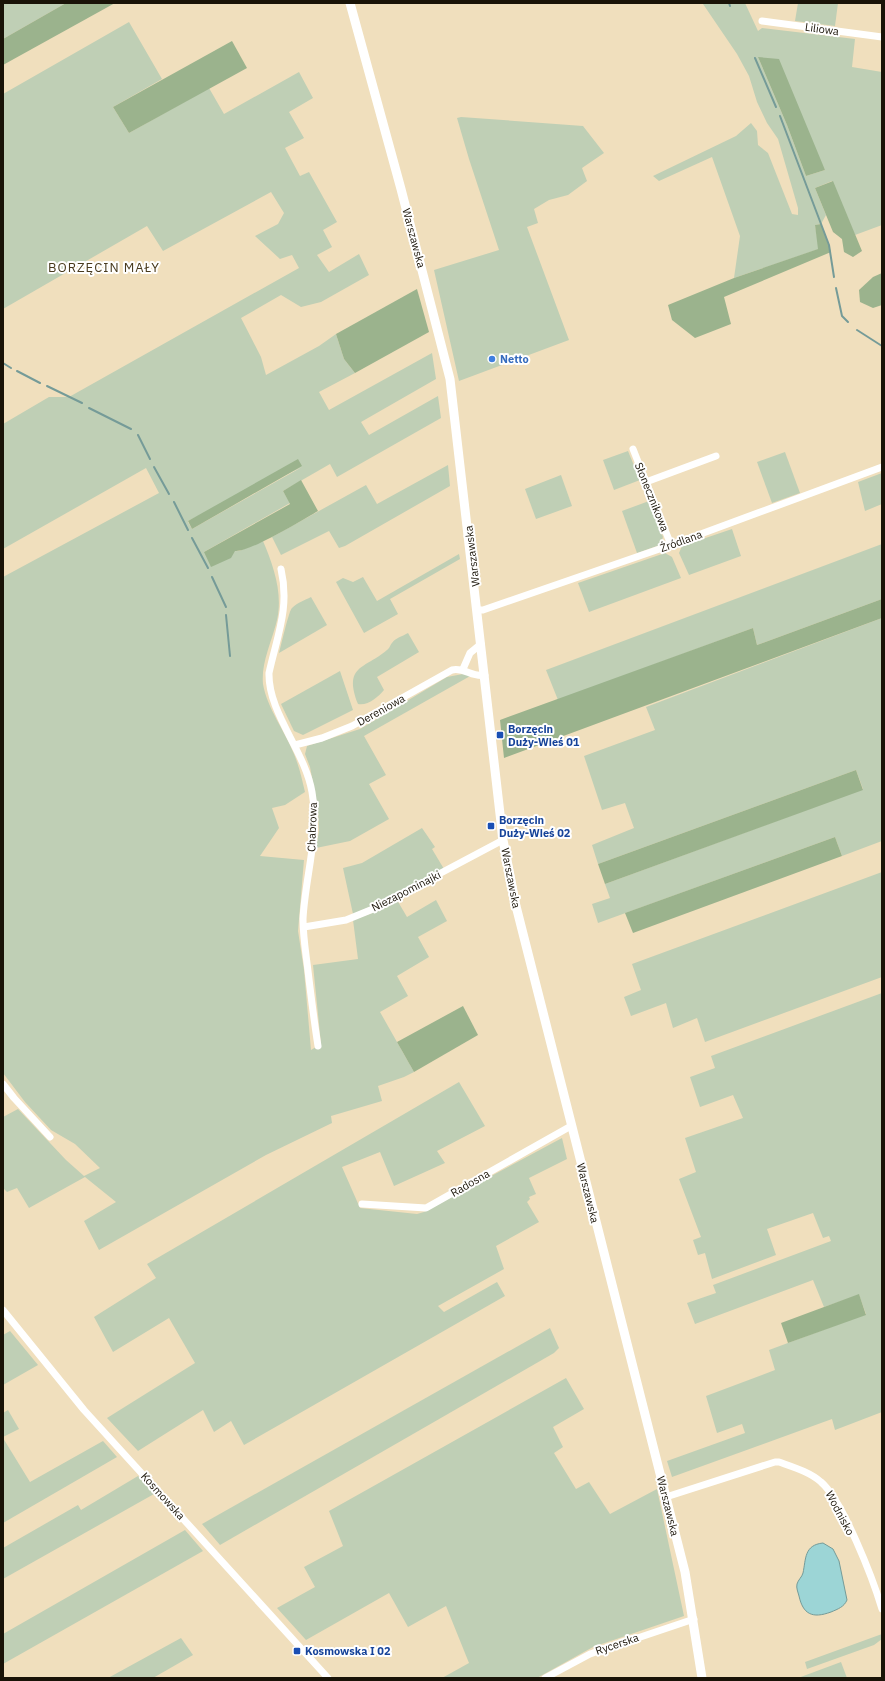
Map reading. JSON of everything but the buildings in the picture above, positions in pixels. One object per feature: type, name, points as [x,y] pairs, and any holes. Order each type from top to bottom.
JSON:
[{"type":"main road","name":"Warszawska","points":[[350,3],[401,189],[450,379],[478,610],[503,840],[516,906],[685,1572],[694,1619],[702,1678]]},
{"type":"street","name":"Liliowa","points":[[762,21],[882,37]]},
{"type":"street","name":"Słonecznikowa","points":[[633,450],[671,545]]},
{"type":"street","points":[[646,482],[716,456]]},
{"type":"street","name":"Źródlana","points":[[478,610],[483,610],[671,545],[882,467]]},
{"type":"street","name":"Chabrowa","points":[[281,569],[285,599],[284,610],[280,634],[270,666],[269,684],[282,721],[306,769],[312,793],[314,811],[304,940],[318,1046]]},
{"type":"street","points":[[481,644],[470,653],[463,669],[476,676],[485,675]]},
{"type":"street","name":"Dereniowa","points":[[295,745],[322,738],[352,726],[452,670],[463,669]]},
{"type":"street","name":"Niezapominajki","points":[[304,927],[340,921],[373,909],[503,840]]},
{"type":"street","points":[[3,1084],[50,1137]]},
{"type":"street","name":"Radosna","points":[[362,1204],[412,1209],[426,1208],[571,1126]]},
{"type":"street","name":"Kosmowska","points":[[3,1310],[84,1410],[328,1678]]},
{"type":"street","name":"Wodnisko","points":[[666,1498],[775,1462],[779,1462],[808,1474],[825,1486],[840,1509],[872,1580],[882,1609]]},
{"type":"street","name":"Rycerska","points":[[544,1678],[590,1654],[694,1619]]},
{"type":"green space","points":[[3,3],[66,3],[3,39]]},
{"type":"green space","points":[[66,3],[115,3],[3,65],[3,39]]},
{"type":"green space","points":[[699,3],[745,3],[758,31],[762,28],[855,39],[852,67],[882,72],[882,225],[855,235],[832,181],[815,188],[826,215],[821,224],[815,225],[819,249],[734,278],[740,236],[712,157],[659,181],[653,176],[736,136],[751,123],[757,131],[758,145],[768,153],[792,214],[798,215],[798,208],[778,139],[767,123],[757,102],[749,76],[737,54],[703,4]],"holes":[[[758,57],[825,170],[806,176],[787,125]]]},
{"type":"green space","points":[[798,3],[838,3],[835,26],[795,21]]},
{"type":"green space","points":[[129,22],[162,79],[113,107],[129,133],[209,88],[224,114],[299,72],[313,98],[289,112],[304,138],[285,148],[300,176],[309,172],[337,222],[323,230],[332,247],[317,255],[329,272],[359,254],[369,275],[321,302],[301,307],[281,295],[241,318],[261,357],[266,375],[319,346],[336,334],[344,359],[355,373],[319,392],[329,410],[432,353],[436,379],[361,422],[369,435],[438,396],[441,418],[337,477],[330,464],[283,491],[290,503],[204,552],[239,551],[263,541],[277,582],[279,603],[278,613],[263,669],[263,684],[268,702],[296,759],[305,792],[285,805],[272,808],[279,828],[260,856],[304,860],[298,931],[304,970],[311,1050],[321,1044],[313,965],[358,959],[353,920],[375,912],[397,900],[407,917],[436,900],[447,921],[418,937],[429,957],[397,976],[408,996],[380,1012],[414,1072],[378,1086],[382,1101],[331,1116],[332,1123],[266,1155],[99,1250],[84,1221],[116,1202],[85,1177],[29,1208],[17,1188],[7,1192],[3,1188],[3,1117],[18,1109],[66,1160],[84,1176],[100,1168],[75,1144],[51,1130],[25,1102],[3,1073],[3,577],[159,493],[146,468],[3,549],[3,424],[49,397],[69,397],[299,268],[292,255],[280,259],[255,236],[278,224],[284,213],[271,192],[163,251],[147,226],[3,309],[3,94]],"holes":[[[302,467],[192,529],[188,521]]]},
{"type":"green space","points":[[232,41],[247,68],[129,133],[113,107]]},
{"type":"green space","points":[[758,57],[779,59],[825,170],[806,176],[787,125]]},
{"type":"green space","points":[[461,117],[583,126],[604,153],[582,168],[587,181],[568,195],[549,200],[534,209],[538,223],[527,227],[569,340],[459,381],[434,270],[499,250],[457,118]]},
{"type":"green space","points":[[833,181],[862,251],[853,257],[844,252],[842,239],[833,232],[815,188]]},
{"type":"green space","points":[[821,224],[831,252],[724,297],[731,324],[695,338],[672,320],[668,305],[734,278],[818,249],[815,225]]},
{"type":"green space","points":[[882,273],[882,305],[873,308],[860,302],[859,290],[873,277]]},
{"type":"green space","points":[[417,289],[429,332],[355,373],[344,359],[336,334]]},
{"type":"green space","points":[[628,451],[640,480],[614,490],[603,460]]},
{"type":"green space","points":[[785,452],[800,493],[772,503],[757,462]]},
{"type":"green space","points":[[298,459],[302,466],[192,529],[188,521]]},
{"type":"green space","points":[[448,465],[450,486],[345,546],[339,548],[329,531],[281,555],[272,537],[366,485],[377,504]]},
{"type":"green space","points":[[882,473],[882,504],[865,511],[858,482]]},
{"type":"green space","points":[[561,475],[572,506],[536,519],[525,489]]},
{"type":"green space","points":[[301,480],[318,511],[263,542],[235,551],[231,558],[211,567],[204,552],[290,504],[283,491]]},
{"type":"green space","points":[[649,501],[663,537],[660,545],[637,553],[622,511]]},
{"type":"green space","points":[[732,529],[741,556],[689,575],[679,553],[682,546]]},
{"type":"green space","points":[[882,544],[882,599],[757,645],[753,628],[558,700],[546,670]]},
{"type":"green space","points":[[665,553],[672,557],[681,578],[589,612],[578,583]]},
{"type":"green space","points":[[459,554],[460,559],[390,599],[398,614],[364,633],[336,582],[343,578],[353,582],[363,577],[377,601]]},
{"type":"green space","points":[[311,597],[327,625],[279,653],[292,608]]},
{"type":"green space","points":[[882,599],[882,618],[504,758],[500,720],[753,628],[757,645]]},
{"type":"green space","points":[[882,618],[882,841],[842,856],[835,837],[598,923],[592,904],[610,898],[605,884],[863,789],[856,770],[598,864],[592,845],[634,828],[625,803],[602,810],[584,756],[655,730],[646,707]]},
{"type":"green space","points":[[408,633],[419,652],[377,677],[384,690],[376,698],[369,702],[365,704],[358,704],[353,682],[355,675],[364,665],[388,649],[395,640]]},
{"type":"green space","points":[[340,671],[353,710],[303,735],[294,731],[281,704]]},
{"type":"green space","points":[[463,674],[472,675],[364,736],[386,775],[369,784],[389,819],[350,841],[316,848],[319,831],[318,809],[310,767],[305,754],[307,746],[360,729],[447,677]]},
{"type":"green space","points":[[856,770],[863,790],[605,884],[598,864]]},
{"type":"green space","points":[[422,828],[435,847],[432,849],[444,869],[381,902],[353,914],[343,868],[362,863]]},
{"type":"green space","points":[[835,837],[842,856],[633,933],[625,913]]},
{"type":"green space","points":[[882,872],[882,977],[705,1042],[697,1018],[673,1028],[666,1003],[631,1016],[624,997],[641,990],[632,964]]},
{"type":"green space","points":[[882,993],[882,1412],[835,1430],[832,1419],[672,1477],[667,1461],[745,1433],[742,1424],[717,1433],[706,1396],[775,1370],[769,1350],[866,1314],[859,1295],[824,1307],[813,1280],[695,1324],[687,1303],[716,1293],[713,1285],[831,1241],[829,1236],[823,1238],[813,1213],[767,1229],[776,1255],[712,1279],[705,1253],[698,1255],[693,1240],[701,1237],[679,1179],[696,1172],[685,1138],[743,1118],[733,1095],[700,1107],[690,1077],[715,1068],[711,1056]]},
{"type":"green space","points":[[463,1006],[478,1035],[414,1072],[397,1042]]},
{"type":"green space","points":[[459,1082],[485,1126],[437,1151],[445,1163],[394,1186],[380,1152],[342,1167],[360,1208],[417,1214],[424,1212],[562,1138],[567,1159],[529,1178],[536,1194],[529,1197],[530,1199],[527,1202],[539,1222],[496,1246],[504,1269],[438,1306],[444,1312],[497,1282],[505,1296],[244,1445],[231,1421],[214,1432],[203,1410],[138,1451],[107,1418],[195,1363],[169,1318],[113,1352],[94,1317],[156,1278],[147,1264]]},
{"type":"green space","points":[[859,1294],[866,1315],[788,1343],[781,1323]]},
{"type":"green space","points":[[550,1328],[559,1348],[554,1353],[220,1545],[202,1524]]},
{"type":"green space","points":[[10,1331],[38,1365],[3,1385],[3,1335]]},
{"type":"green space","points":[[566,1378],[584,1409],[553,1427],[563,1447],[554,1453],[576,1489],[589,1482],[610,1514],[657,1489],[684,1616],[593,1647],[537,1678],[442,1678],[469,1663],[446,1606],[408,1627],[389,1593],[306,1640],[277,1608],[315,1587],[304,1567],[343,1546],[329,1511]]},
{"type":"green space","points":[[8,1410],[19,1429],[3,1437],[3,1413]]},
{"type":"green space","points":[[3,1438],[30,1482],[103,1441],[117,1457],[3,1523]]},
{"type":"green space","points":[[138,1476],[154,1494],[3,1579],[3,1548],[78,1505],[81,1510]]},
{"type":"green space","points":[[185,1530],[203,1551],[3,1664],[3,1634]]},
{"type":"green space","points":[[882,1634],[882,1639],[874,1645],[807,1669],[805,1662]]},
{"type":"green space","points":[[181,1638],[193,1655],[153,1678],[108,1678]]},
{"type":"green space","points":[[841,1662],[847,1678],[798,1678]]},
{"type":"water","points":[[823,1543],[833,1549],[839,1561],[847,1600],[836,1610],[824,1614],[814,1615],[806,1611],[803,1607],[797,1586],[803,1573],[809,1550],[817,1544]]},
{"type":"waterway","points":[[755,58],[776,107]]},
{"type":"waterway","points":[[780,116],[829,245],[834,277]]},
{"type":"waterway","points":[[836,288],[842,316],[848,322]]},
{"type":"waterway","points":[[857,330],[882,346]]},
{"type":"waterway","points":[[3,363],[11,368]]},
{"type":"waterway","points":[[17,371],[40,383]]},
{"type":"waterway","points":[[47,386],[82,403]]},
{"type":"waterway","points":[[89,408],[131,429]]},
{"type":"waterway","points":[[138,435],[150,459]]},
{"type":"waterway","points":[[154,467],[169,494]]},
{"type":"waterway","points":[[174,502],[188,530]]},
{"type":"waterway","points":[[192,538],[208,568]]},
{"type":"waterway","points":[[212,577],[226,607]]},
{"type":"waterway","points":[[226,615],[230,656]]},
{"type":"place","name":"Netto","points":[[492,359]]},
{"type":"place","name":"Borzęcin Duży-Wieś 01","points":[[500,735]]},
{"type":"place","name":"Borzęcin Duży-Wieś 02","points":[[491,826]]},
{"type":"place","name":"Kosmowska I 02","points":[[297,1651]]},
{"type":"district","name":"BORZĘCIN MAŁY","points":[[104,267]]}]
